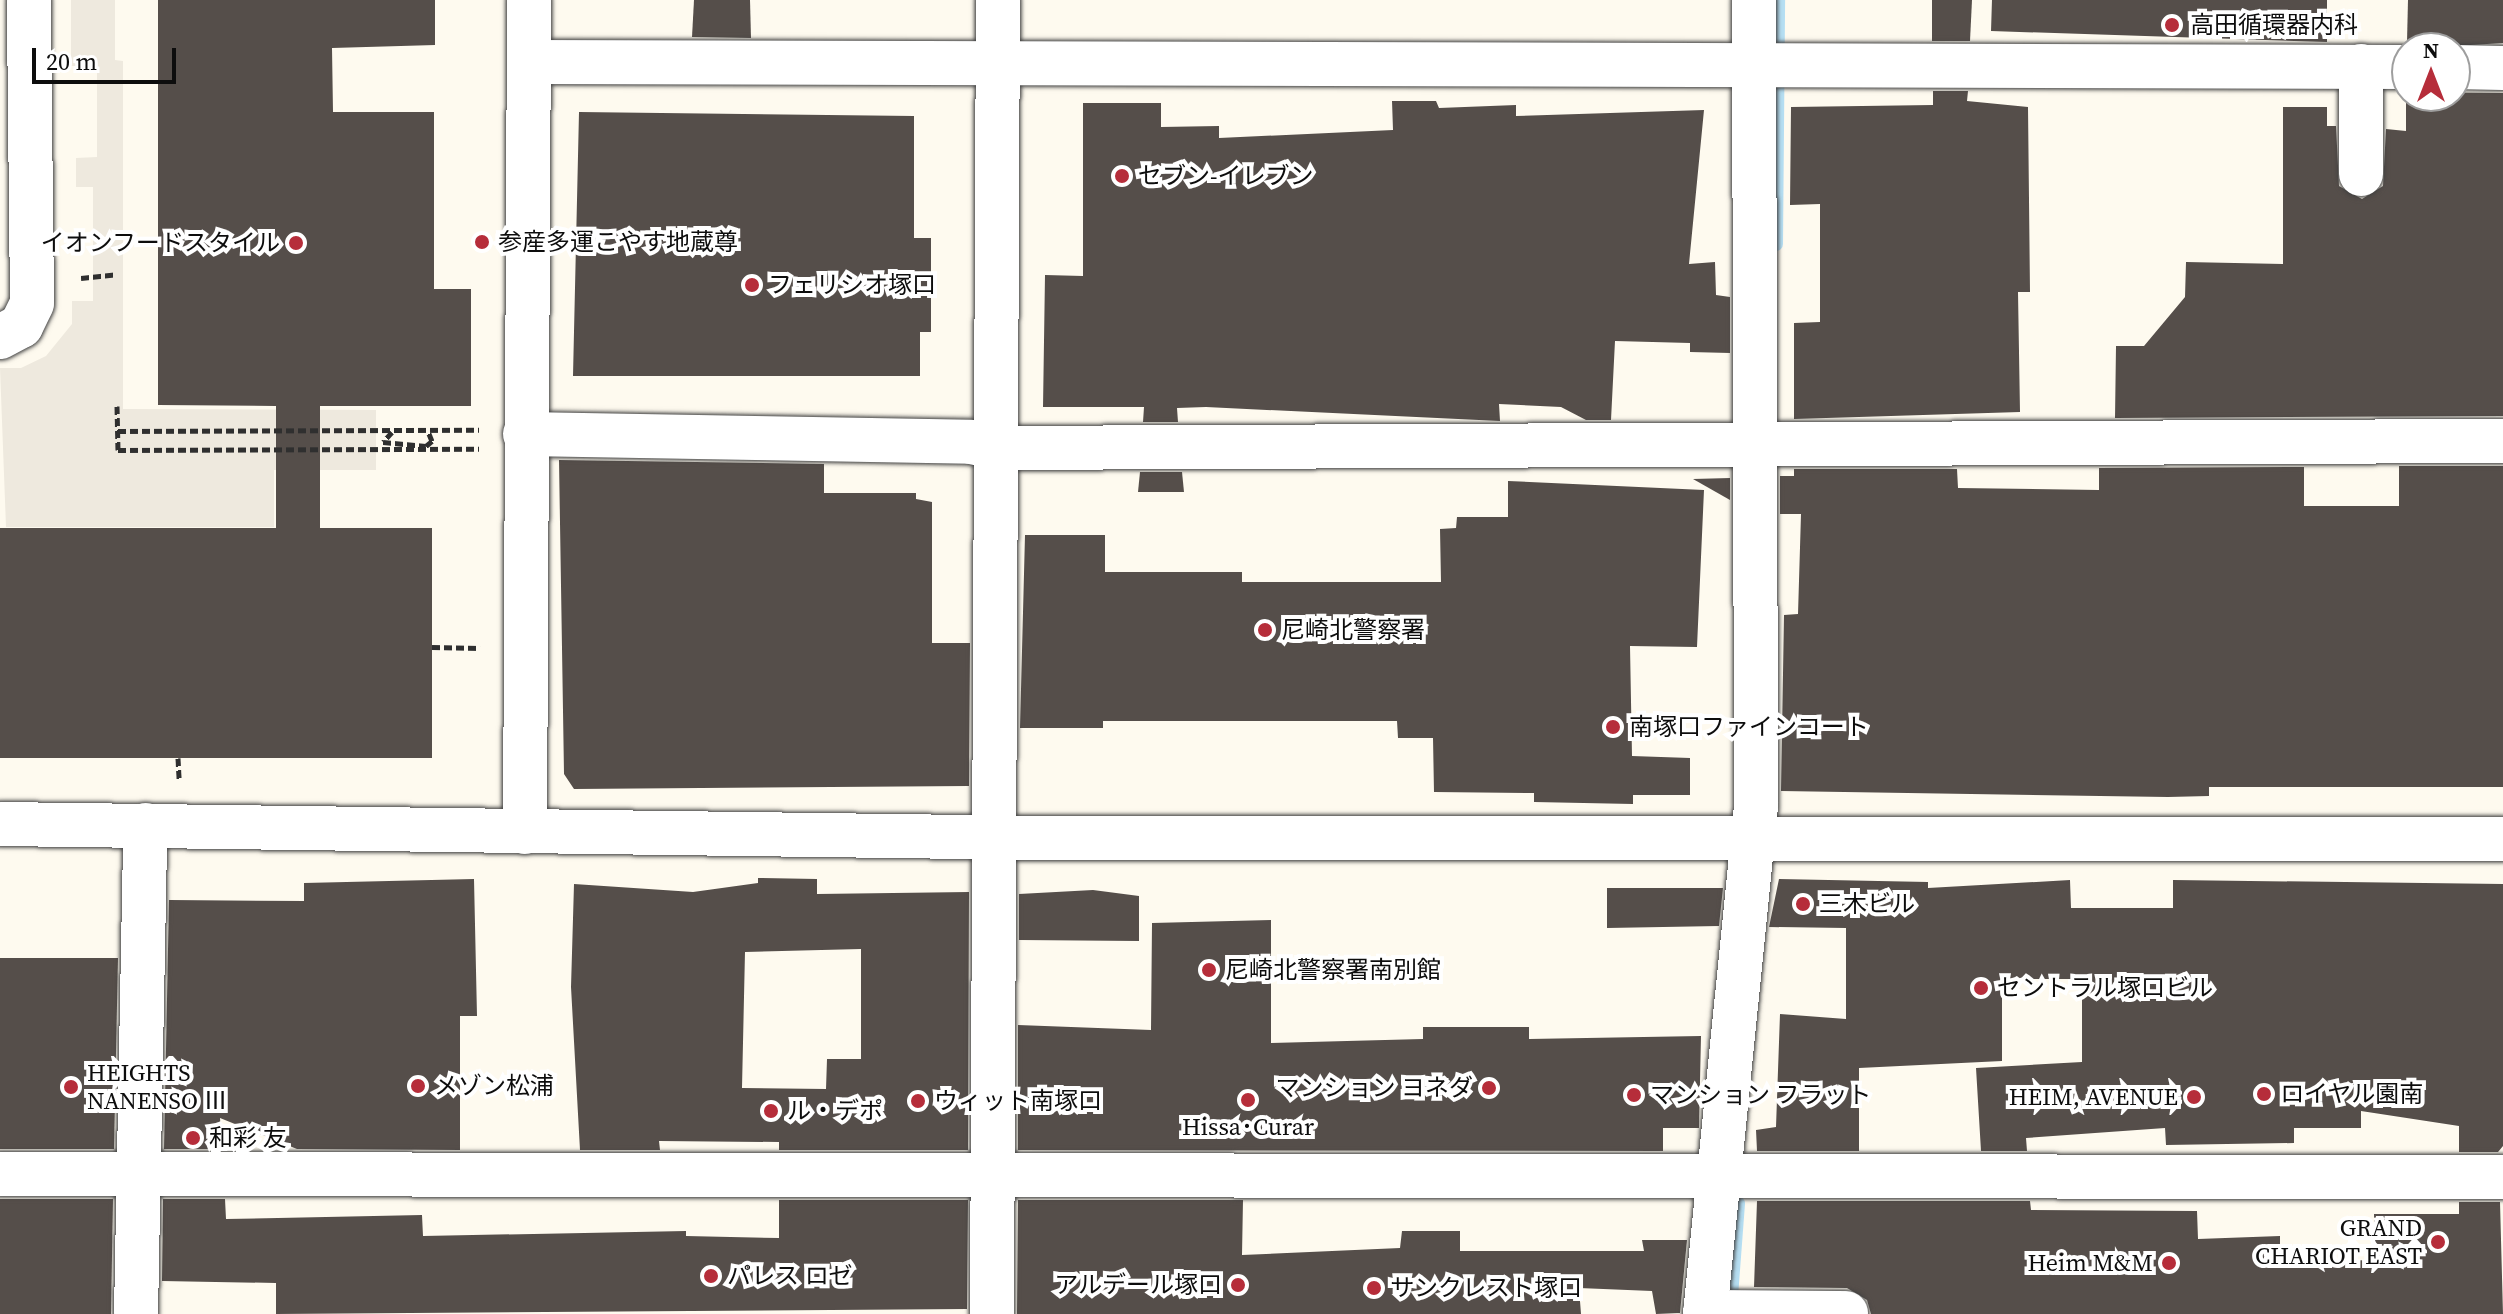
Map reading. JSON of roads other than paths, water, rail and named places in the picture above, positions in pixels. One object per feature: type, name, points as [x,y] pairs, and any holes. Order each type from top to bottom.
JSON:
[{"type":"street","points":[[0,337],[21,326],[32,303],[29,0]]},
{"type":"street","points":[[525,832],[529,0]]},
{"type":"street","points":[[992,1314],[999,838],[998,0]]},
{"type":"street","points":[[1754,0],[1770,62],[1768,441],[1753,841],[1717,1175],[1718,1313],[1846,1313]]},
{"type":"street","points":[[529,62],[999,66],[1770,62],[2391,67]]},
{"type":"street","points":[[2361,66],[2361,174]]},
{"type":"street","points":[[2471,67],[2503,68]]},
{"type":"street","points":[[525,434],[971,442],[999,448],[1768,441],[2503,441]]},
{"type":"street","points":[[0,824],[999,838],[1753,841],[2503,839]]},
{"type":"street","points":[[136,1314],[145,825]]},
{"type":"street","points":[[0,1174],[2503,1177]]},
{"type":"waterway","points":[[1776,244],[1778,0]]},
{"type":"waterway","points":[[1730,1310],[1738,1203]]},
{"type":"place","name":"高田循環器内科","points":[[2172,25]]},
{"type":"place","name":"セブン-イレブン","points":[[1122,176]]},
{"type":"place","name":"参産多運こやす地蔵尊","points":[[482,242]]},
{"type":"place","name":"イオンフードスタイル","points":[[296,243]]},
{"type":"place","name":"フェリシオ塚口","points":[[752,285]]},
{"type":"place","name":"尼崎北警察署","points":[[1265,630]]},
{"type":"place","name":"南塚口ファインコート","points":[[1613,727]]},
{"type":"place","name":"三木ビル","points":[[1803,904]]},
{"type":"place","name":"尼崎北警察署南別館","points":[[1209,970]]},
{"type":"place","name":"セントラル塚口ビル","points":[[1981,988]]},
{"type":"place","name":"メゾン松浦","points":[[418,1086]]},
{"type":"place","name":"HEIGHTS NANENSO Ⅲ","points":[[71,1087]]},
{"type":"place","name":"マンション ヨネダ","points":[[1489,1088]]},
{"type":"place","name":"ロイヤル園南","points":[[2264,1094]]},
{"type":"place","name":"マンション フラット","points":[[1634,1095]]},
{"type":"place","name":"HEIM, AVENUE","points":[[2194,1097]]},
{"type":"place","name":"Hissa･Curar","points":[[1248,1100]]},
{"type":"place","name":"ウィット南塚口","points":[[918,1101]]},
{"type":"place","name":"ル・デポ","points":[[771,1111]]},
{"type":"place","name":"和彩 友","points":[[193,1138]]},
{"type":"place","name":"GRAND CHARIOT EAST","points":[[2438,1242]]},
{"type":"place","name":"Heim M&M","points":[[2169,1263]]},
{"type":"place","name":"パレス ロゼ","points":[[711,1276]]},
{"type":"place","name":"アルデール塚口","points":[[1238,1285]]},
{"type":"place","name":"サンクレスト塚口","points":[[1374,1288]]}]
